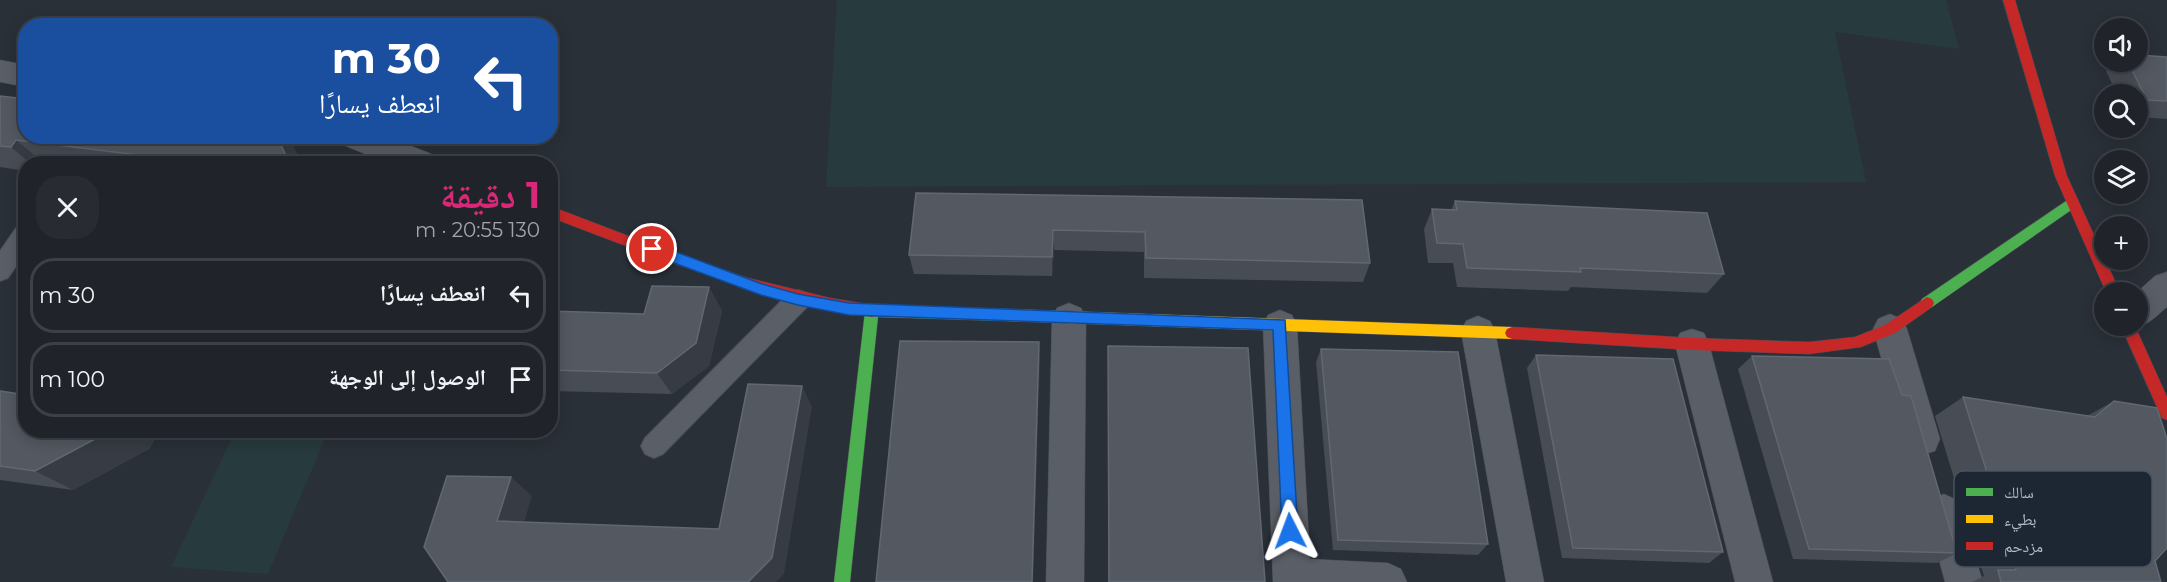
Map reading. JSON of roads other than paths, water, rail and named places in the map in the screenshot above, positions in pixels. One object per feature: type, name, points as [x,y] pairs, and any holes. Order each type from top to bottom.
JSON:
[{"type":"street","points":[[2009,0],[2061,176],[2108,282]]},
{"type":"street","points":[[0,71],[18,74]]},
{"type":"street","points":[[372,144],[403,156]]},
{"type":"street","points":[[558,214],[752,286],[798,300],[872,311],[1478,331],[1692,344],[1809,348],[1870,339],[1890,328],[2072,202]]},
{"type":"street","points":[[2148,303],[2167,286]]},
{"type":"street","points":[[842,582],[872,311]]},
{"type":"street","points":[[1065,582],[1069,318]]},
{"type":"street","points":[[1280,325],[1292,580],[1388,582]]},
{"type":"street","points":[[1890,328],[1954,547]]},
{"type":"street","points":[[1478,331],[1525,582]]},
{"type":"street","points":[[2133,336],[2167,412]]},
{"type":"street","points":[[1692,344],[1754,582]]},
{"type":"street","points":[[1960,567],[1964,582]]},
{"type":"lane","points":[[0,271],[18,244]]},
{"type":"lane","points":[[654,446],[798,300]]}]
